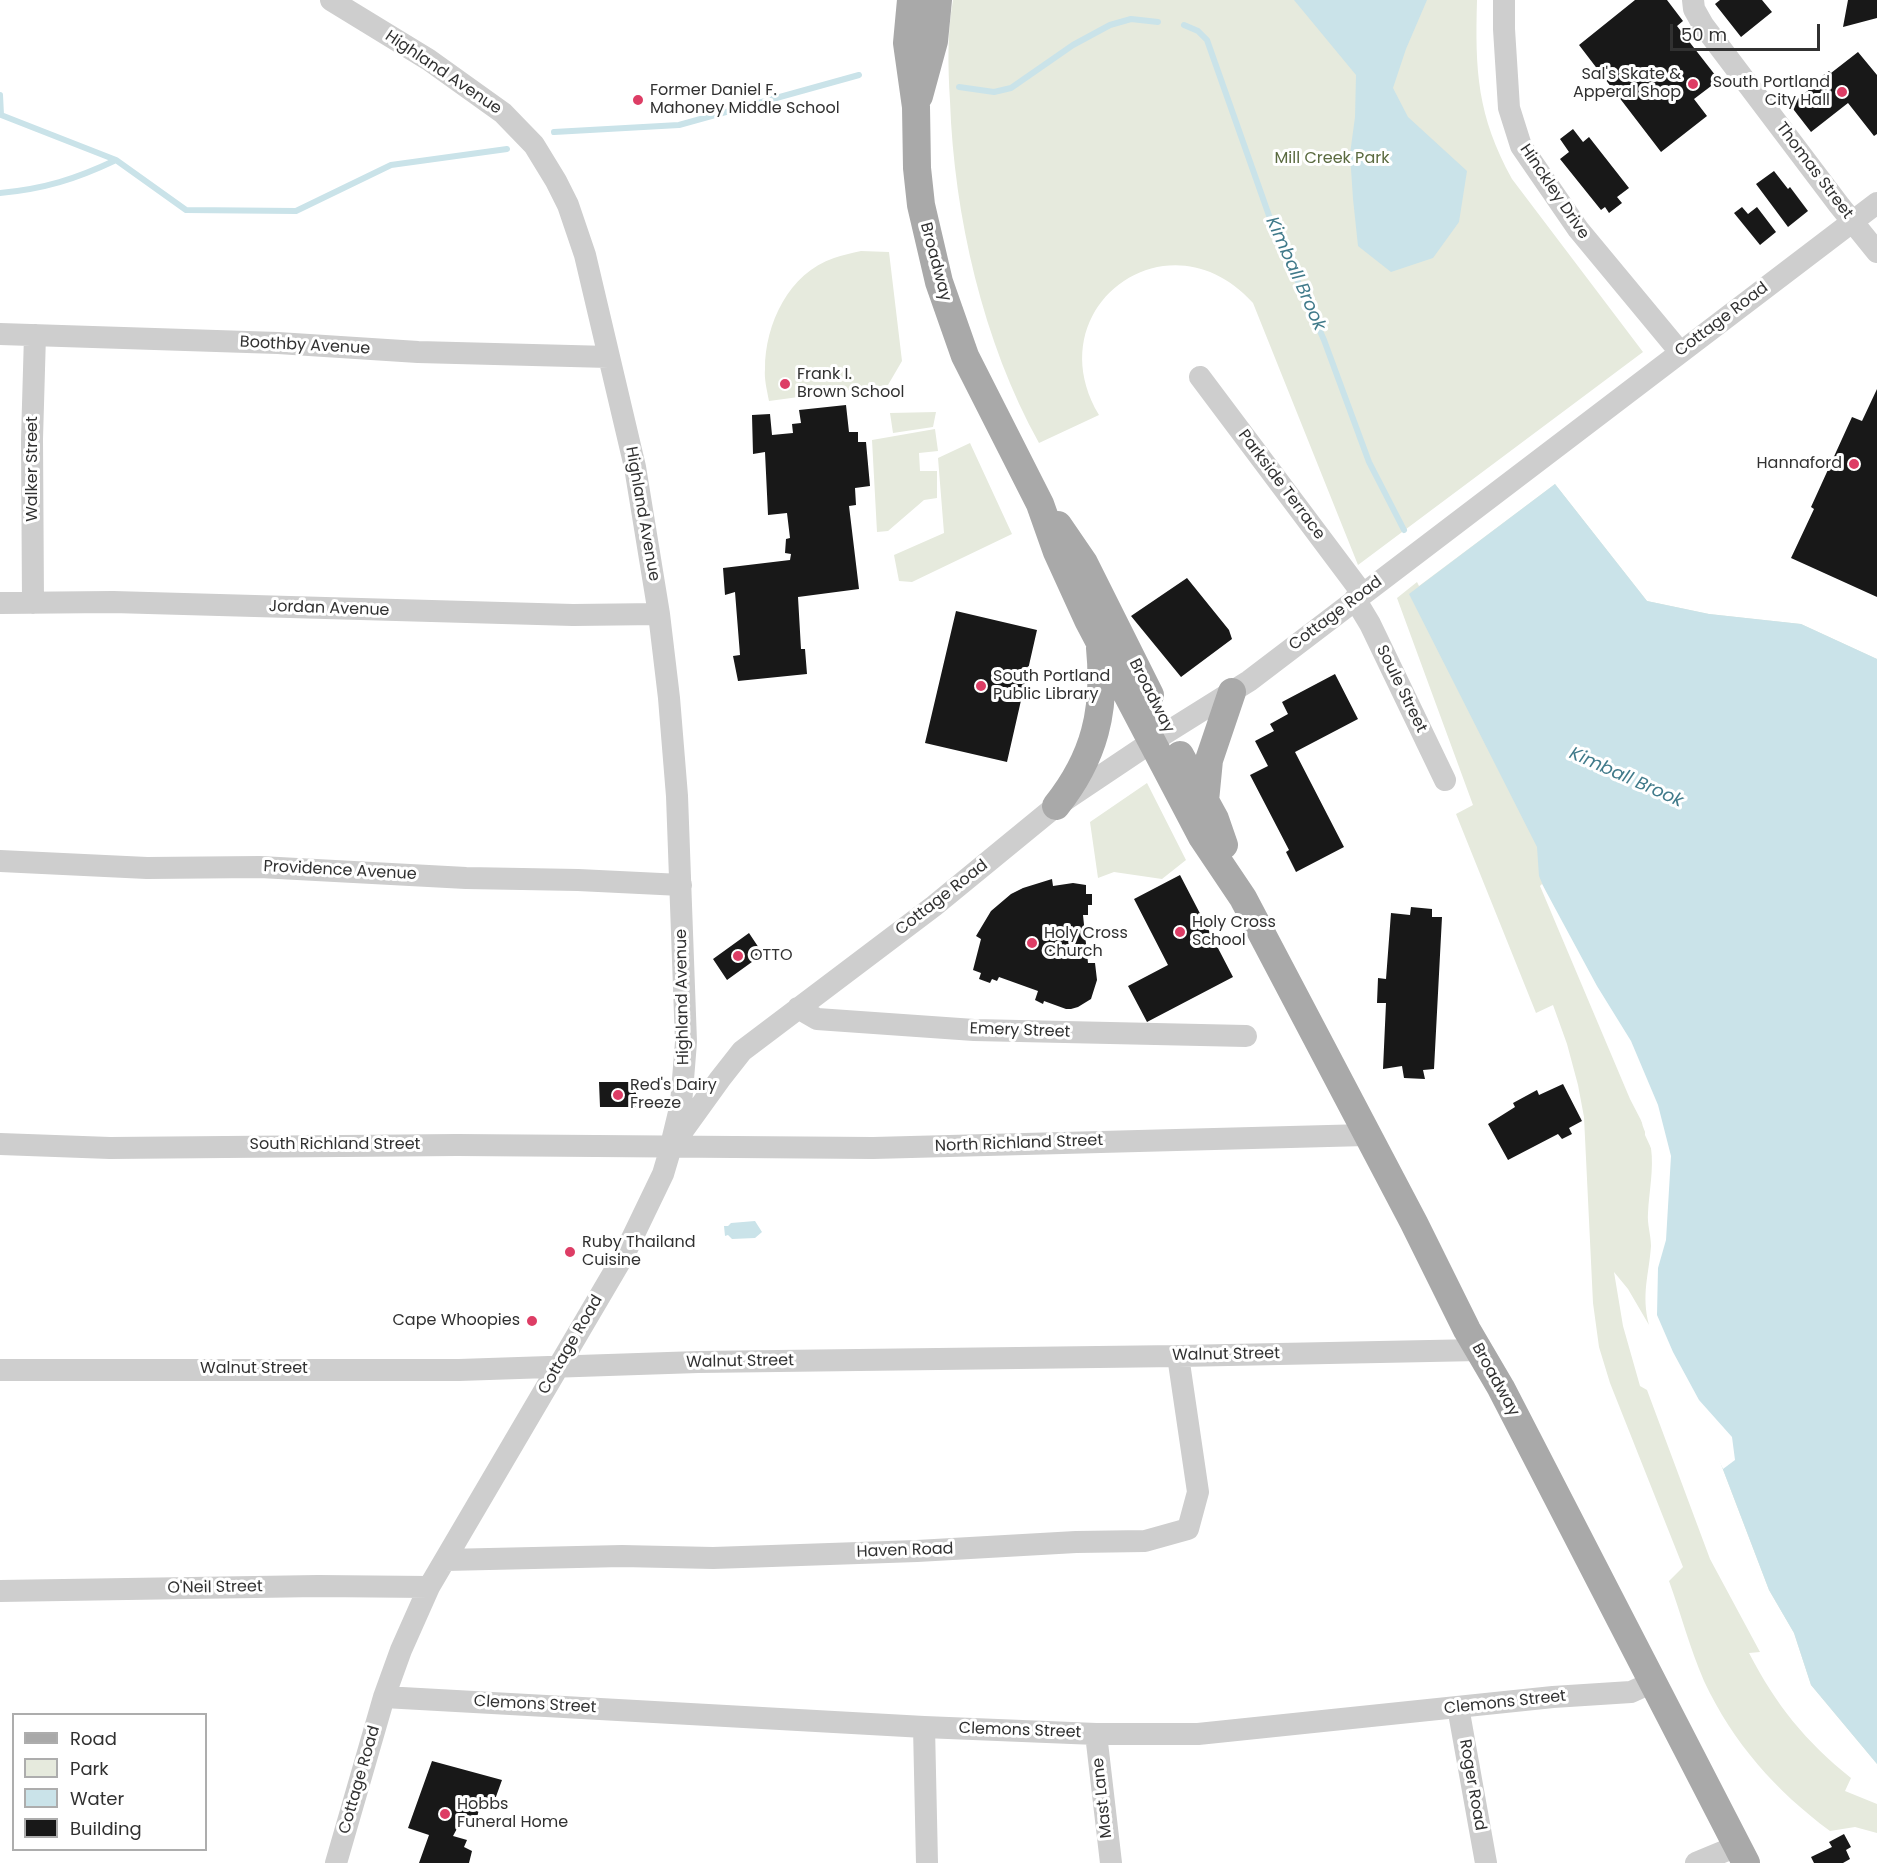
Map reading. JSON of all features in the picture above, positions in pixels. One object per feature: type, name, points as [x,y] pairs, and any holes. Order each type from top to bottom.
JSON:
[{"type":"main road","name":"Broadway","points":[[911,0],[907,43],[916,107],[916,168],[921,206],[939,282],[965,356],[1040,504],[1056,552],[1100,643],[1161,736],[1181,758],[1215,819],[1243,898]]},
{"type":"main road","name":"Broadway","points":[[916,107],[934,41],[938,0]]},
{"type":"main road","name":"Broadway","points":[[1040,504],[1066,534],[1084,563],[1161,736],[1202,837],[1243,898],[1742,1854]]},
{"type":"main road","points":[[1056,806],[1078,776],[1094,740],[1102,697],[1103,675],[1100,643]]},
{"type":"main road","points":[[1205,801],[1209,760],[1232,692]]},
{"type":"street","name":"Highland Avenue","points":[[331,0],[429,60],[503,113],[534,145],[568,205],[585,255],[635,467],[659,614],[677,796],[686,1042],[681,1104],[671,1147]]},
{"type":"street","name":"Hinckley Drive","points":[[1504,0],[1509,108],[1521,146],[1578,229],[1680,352]]},
{"type":"street","name":"Thomas Street","points":[[1693,0],[1694,9],[1704,26],[1877,252]]},
{"type":"street","name":"Cottage Road","points":[[336,1863],[384,1697],[401,1650],[429,1587],[624,1255],[663,1174],[671,1147],[742,1051],[934,906],[1056,806],[1232,692],[1575,434],[1877,202]]},
{"type":"street","name":"Boothby Avenue","points":[[0,334],[279,343],[418,352],[609,357]]},
{"type":"street","name":"Walker Street","points":[[33,603],[32,439],[35,335]]},
{"type":"street","name":"Parkside Terrace","points":[[1200,377],[1359,596]]},
{"type":"street","name":"Soule Street","points":[[1359,596],[1370,624],[1445,780]]},
{"type":"street","name":"Jordan Avenue","points":[[0,603],[181,604],[562,615],[659,614]]},
{"type":"street","name":"Providence Avenue","points":[[0,861],[147,868],[260,867],[466,878],[681,885]]},
{"type":"street","name":"Emery Street","points":[[798,1008],[818,1019],[974,1030],[1246,1036]]},
{"type":"street","name":"North Richland Street","points":[[671,1147],[873,1148],[1366,1135]]},
{"type":"street","name":"South Richland Street","points":[[0,1144],[110,1148],[446,1145],[671,1147]]},
{"type":"street","name":"Walnut Street","points":[[0,1370],[558,1368],[698,1362],[1480,1350]]},
{"type":"street","name":"Haven Road","points":[[445,1560],[622,1556],[713,1558],[1145,1541],[1188,1529],[1198,1492],[1178,1356]]},
{"type":"street","name":"O'Neil Street","points":[[0,1591],[318,1586],[429,1587]]},
{"type":"street","name":"Clemons Street","points":[[384,1697],[924,1727],[1096,1734],[1198,1734],[1553,1697],[1631,1692],[1653,1682]]},
{"type":"street","name":"Roger Road","points":[[1458,1707],[1486,1863]]},
{"type":"street","points":[[924,1727],[927,1863]]},
{"type":"street","name":"Mast Lane","points":[[1096,1734],[1110,1863]]},
{"type":"street","points":[[1696,1863],[1742,1854]]},
{"type":"green space","name":"Mill Creek Park","points":[[953,0],[1477,0],[1477,49],[1481,92],[1491,134],[1500,156],[1512,179],[1643,352],[1358,565],[1253,303],[1220,276],[1184,266],[1150,269],[1121,283],[1097,307],[1084,339],[1084,375],[1099,415],[1039,443],[1019,404],[987,321],[965,233],[953,145],[949,88],[949,37]]},
{"type":"green space","points":[[861,251],[889,252],[902,361],[888,385],[769,401],[765,377],[766,352],[769,335],[783,302],[804,275],[818,265]]},
{"type":"green space","points":[[936,412],[933,427],[893,433],[890,413]]},
{"type":"green space","points":[[935,429],[938,451],[919,453],[920,471],[937,471],[937,498],[924,500],[888,531],[877,532],[872,440]]},
{"type":"green space","points":[[970,443],[1012,534],[912,582],[899,581],[894,555],[944,533],[938,458]]},
{"type":"green space","points":[[1555,484],[1647,601],[1709,614],[1801,624],[1877,659],[1877,1764],[1811,1685],[1794,1633],[1769,1590],[1706,1425],[1659,1159],[1641,1117],[1652,1156],[1648,1217],[1651,1246],[1646,1294],[1649,1325],[1628,1289],[1614,1272],[1623,1326],[1640,1386],[1647,1390],[1710,1559],[1760,1652],[1749,1653],[1781,1706],[1793,1721],[1819,1750],[1851,1778],[1845,1791],[1877,1804],[1877,1833],[1855,1827],[1830,1831],[1810,1816],[1774,1782],[1742,1745],[1716,1704],[1699,1669],[1669,1581],[1683,1567],[1610,1383],[1599,1347],[1593,1303],[1584,1117],[1567,1044],[1553,1005],[1536,1013],[1456,814],[1473,805],[1397,598],[1417,582],[1419,586]]},
{"type":"green space","points":[[1147,783],[1186,860],[1162,879],[1114,872],[1098,878],[1090,822]]},
{"type":"water","points":[[1294,0],[1427,0],[1406,49],[1393,88],[1408,117],[1467,171],[1459,222],[1433,258],[1391,272],[1358,246],[1350,154],[1355,117],[1356,75]]},
{"type":"water","points":[[1555,484],[1647,601],[1709,614],[1801,624],[1877,659],[1877,1764],[1811,1685],[1794,1633],[1769,1590],[1706,1425],[1651,1318],[1659,1159],[1539,876],[1537,847],[1409,594]]},
{"type":"water","points":[[755,1221],[762,1232],[755,1238],[732,1239],[728,1235],[725,1236],[724,1226],[731,1223]]},
{"type":"pier","points":[[1542,884],[1597,986],[1631,1041],[1658,1105],[1671,1156],[1666,1240],[1658,1268],[1657,1315],[1673,1352],[1699,1400],[1732,1437],[1735,1460],[1723,1469],[1649,1319],[1656,1159],[1645,1135],[1645,1128],[1630,1099],[1540,886]]},
{"type":"building","points":[[1635,0],[1667,0],[1683,21],[1677,26],[1719,80],[1694,99],[1707,116],[1661,152],[1579,45]]},
{"type":"building","points":[[1720,0],[1762,0],[1772,12],[1741,37],[1715,4]]},
{"type":"building","points":[[1848,0],[1877,0],[1877,18],[1843,27]]},
{"type":"building","name":"South Portland City Hall","points":[[1858,52],[1877,75],[1877,134],[1874,136],[1848,103],[1811,132],[1790,105],[1820,81],[1818,79],[1829,71],[1831,73]]},
{"type":"building","points":[[1573,129],[1583,142],[1589,137],[1629,188],[1617,197],[1622,203],[1609,213],[1605,207],[1601,210],[1560,159],[1569,152],[1560,139]]},
{"type":"building","points":[[1774,171],[1788,189],[1790,187],[1808,211],[1788,227],[1756,184]]},
{"type":"building","points":[[1742,207],[1748,214],[1757,207],[1776,232],[1760,245],[1734,213]]},
{"type":"building","name":"Hannaford","points":[[1877,389],[1877,597],[1791,558],[1814,509],[1811,507],[1852,417],[1862,421]]},
{"type":"building","points":[[846,405],[849,432],[858,432],[858,442],[866,442],[870,486],[855,488],[856,505],[849,506],[859,589],[798,597],[801,649],[805,649],[807,674],[738,681],[733,656],[740,655],[735,592],[725,595],[723,568],[790,560],[791,554],[785,553],[786,539],[790,538],[787,513],[768,515],[765,452],[753,454],[752,415],[770,414],[772,435],[793,433],[792,424],[801,423],[799,410]]},
{"type":"building","points":[[1187,578],[1229,630],[1232,639],[1181,677],[1131,616]]},
{"type":"building","name":"South Portland Public Library","points":[[956,611],[1037,630],[1007,762],[925,743]]},
{"type":"building","points":[[1335,674],[1358,719],[1295,752],[1344,847],[1296,872],[1286,852],[1289,850],[1250,775],[1268,766],[1255,741],[1274,731],[1270,724],[1288,714],[1282,702]]},
{"type":"building","name":"Holy Cross School","points":[[1180,875],[1233,977],[1147,1022],[1128,986],[1168,965],[1134,899]]},
{"type":"building","name":"Holy Cross Church","points":[[1052,879],[1053,886],[1073,883],[1086,885],[1086,894],[1092,894],[1092,905],[1088,905],[1088,915],[1083,915],[1088,963],[1095,963],[1097,980],[1091,999],[1071,1009],[1044,1001],[1043,1004],[1035,1000],[1038,991],[999,977],[997,981],[992,979],[990,983],[979,979],[981,973],[973,970],[981,939],[976,936],[991,911],[1011,894]]},
{"type":"building","points":[[1411,907],[1432,909],[1432,917],[1442,917],[1434,1069],[1423,1070],[1425,1079],[1404,1078],[1402,1066],[1383,1069],[1386,1003],[1377,1003],[1378,978],[1386,979],[1391,913],[1410,915]]},
{"type":"building","name":"OTTO","points":[[749,933],[763,954],[727,980],[713,959]]},
{"type":"building","name":"Red's Dairy Freeze","points":[[599,1082],[636,1082],[636,1107],[600,1107]]},
{"type":"building","points":[[1563,1084],[1582,1121],[1569,1128],[1572,1134],[1562,1139],[1558,1134],[1508,1160],[1488,1124],[1515,1107],[1513,1103],[1537,1090],[1539,1095]]},
{"type":"building","name":"Hobbs Funeral Home","points":[[432,1761],[502,1780],[493,1805],[480,1805],[475,1826],[460,1823],[453,1836],[467,1840],[464,1847],[472,1851],[469,1863],[419,1863],[429,1835],[408,1828]]},
{"type":"building","points":[[1844,1834],[1851,1847],[1846,1850],[1850,1859],[1843,1863],[1814,1863],[1811,1857],[1832,1847],[1829,1842]]},
{"type":"waterway","name":"Kimball Brook","points":[[959,87],[994,92],[1011,88],[1073,45],[1110,25],[1131,19],[1158,22]]},
{"type":"waterway","name":"Kimball Brook","points":[[1184,25],[1198,31],[1207,40],[1272,224],[1324,340],[1369,462],[1404,530]]},
{"type":"waterway","name":"Kimball Brook","points":[[554,132],[679,125],[859,75]]},
{"type":"waterway","name":"Kimball Brook","points":[[0,95],[1,115],[116,160],[186,210],[296,211],[391,165],[507,149]]},
{"type":"waterway","points":[[0,193],[60,182],[116,160]]},
{"type":"place","name":"Sal's Skate & Apperal Shop","points":[[1693,84]]},
{"type":"place","name":"South Portland City Hall","points":[[1842,92]]},
{"type":"place","name":"Former Daniel F. Mahoney Middle School","points":[[638,100]]},
{"type":"place","name":"Frank I. Brown School","points":[[785,384]]},
{"type":"place","name":"Hannaford","points":[[1854,464]]},
{"type":"place","name":"South Portland Public Library","points":[[981,686]]},
{"type":"place","name":"Holy Cross School","points":[[1180,932]]},
{"type":"place","name":"Holy Cross Church","points":[[1032,943]]},
{"type":"place","name":"OTTO","points":[[738,956]]},
{"type":"place","name":"Red's Dairy Freeze","points":[[618,1095]]},
{"type":"place","name":"Ruby Thailand Cuisine","points":[[570,1252]]},
{"type":"place","name":"Cape Whoopies","points":[[532,1321]]},
{"type":"place","name":"Hobbs Funeral Home","points":[[445,1814]]}]
